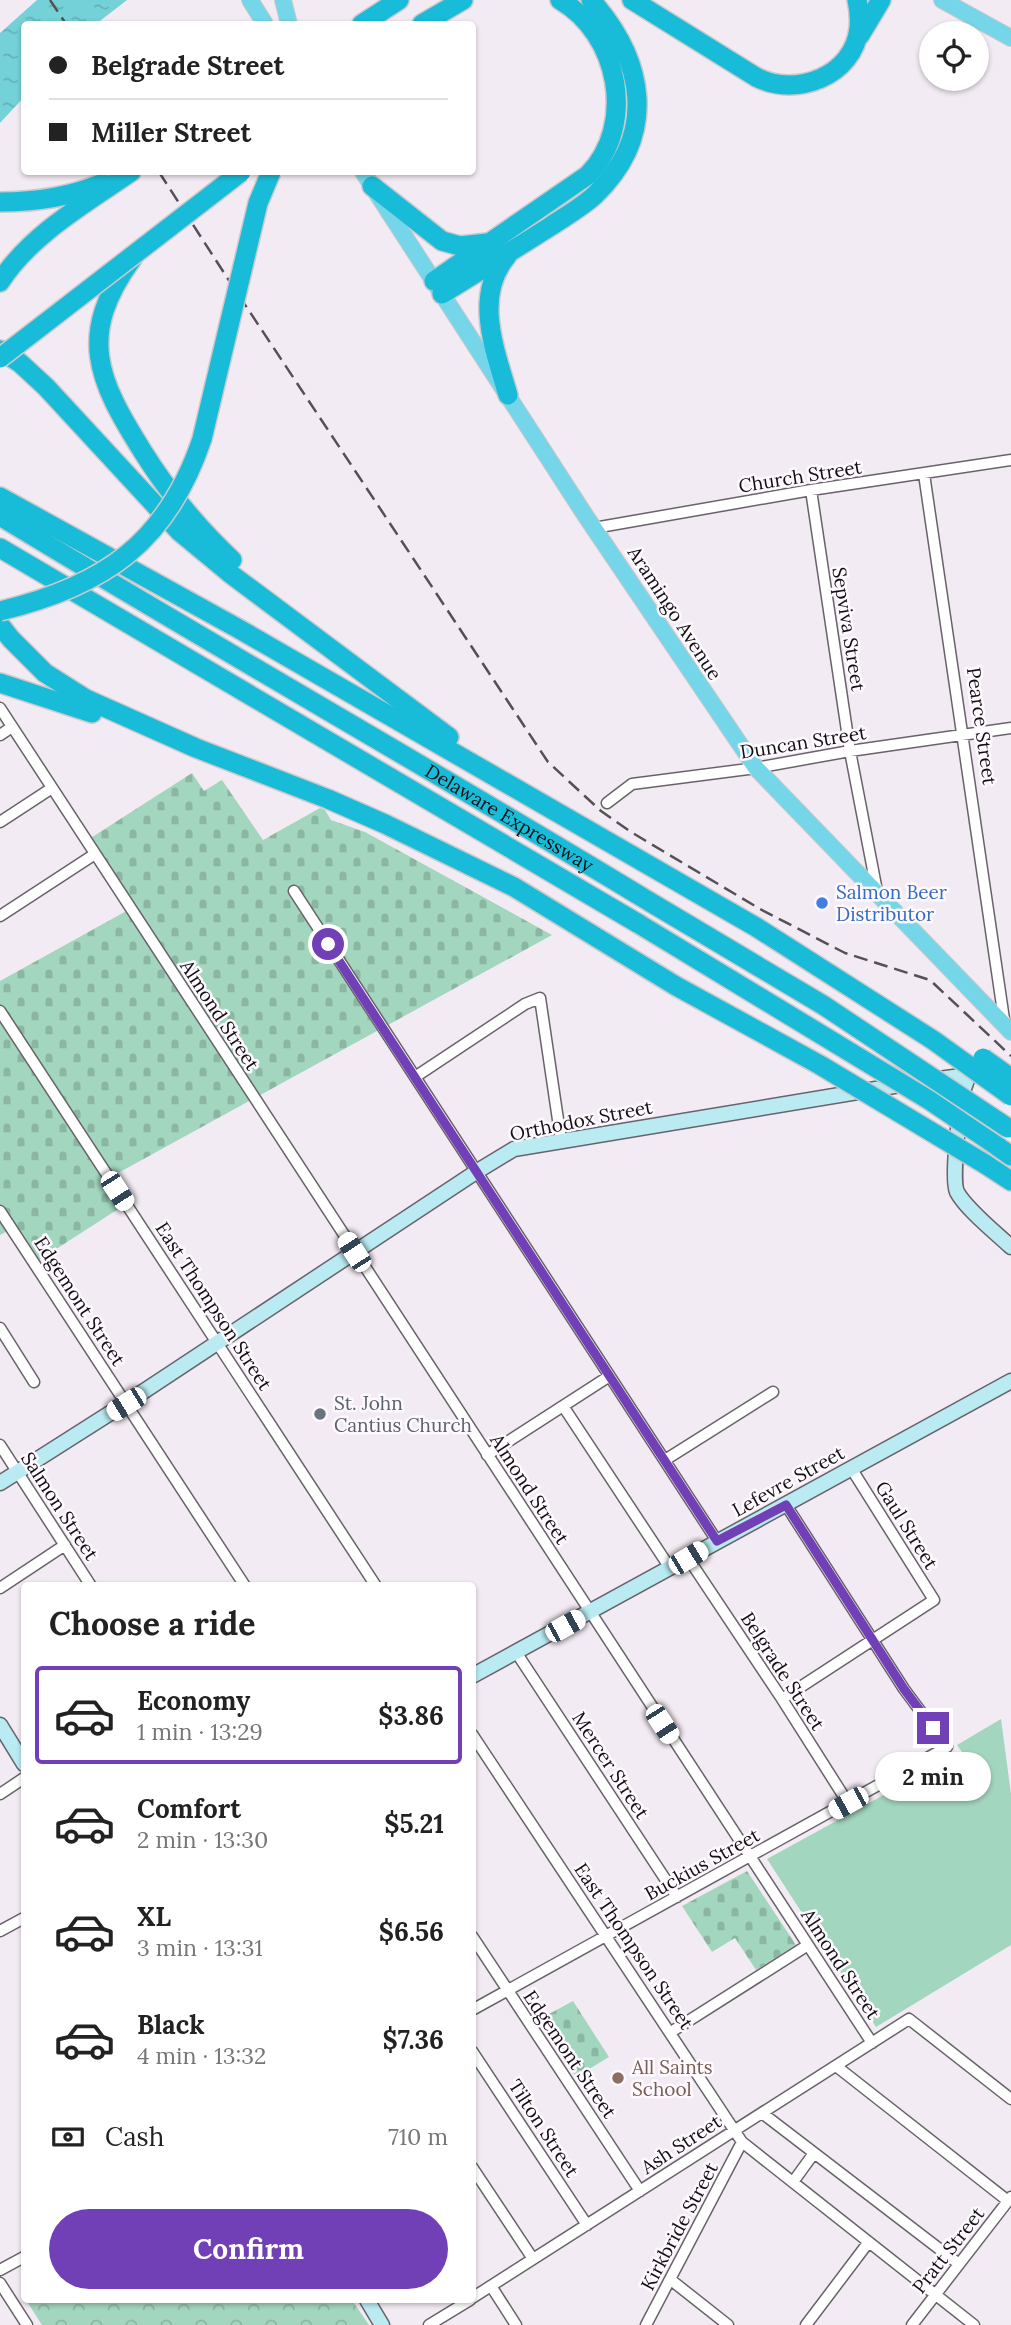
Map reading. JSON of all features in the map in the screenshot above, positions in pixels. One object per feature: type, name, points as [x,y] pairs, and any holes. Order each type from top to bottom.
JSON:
[{"type":"highway","points":[[427,21],[463,0]]},
{"type":"highway","points":[[438,288],[491,242],[588,175],[601,162],[614,128],[616,93],[607,57],[592,27],[560,0]]},
{"type":"highway","points":[[438,288],[509,253],[593,196],[612,176],[625,155],[634,132],[637,98],[633,69],[625,46],[592,0]]},
{"type":"highway","points":[[632,0],[756,77],[775,85],[795,86],[818,80],[839,65],[881,0]]},
{"type":"highway","points":[[856,41],[859,28],[857,0]]},
{"type":"highway","points":[[367,21],[398,3]]},
{"type":"highway","points":[[0,202],[24,202],[70,194],[122,175]]},
{"type":"highway","points":[[0,282],[40,238],[126,175]]},
{"type":"highway","points":[[0,358],[238,175]]},
{"type":"highway","points":[[0,611],[66,590],[108,569],[140,544],[172,505],[202,439],[258,203],[270,175]]},
{"type":"highway","points":[[368,179],[442,241],[460,246],[491,242]]},
{"type":"highway","points":[[508,395],[488,308],[494,277],[509,253]]},
{"type":"highway","points":[[135,256],[118,279],[101,322],[100,355],[111,400],[160,479],[194,523],[316,636]]},
{"type":"highway","points":[[0,349],[33,374],[180,532],[232,575],[426,721],[577,824]]},
{"type":"highway","points":[[0,497],[251,636],[756,927],[902,1007],[1011,1078]]},
{"type":"highway","name":"Delaware Expressway","points":[[0,516],[148,606],[511,817],[823,1006],[1010,1129]]},
{"type":"highway","name":"Delaware Expressway","points":[[0,548],[639,924],[929,1100],[1004,1151]]},
{"type":"highway","points":[[0,625],[29,657],[65,688],[195,748]]},
{"type":"highway","points":[[0,683],[195,748],[328,799],[514,887],[676,986],[820,1065],[1011,1181]]},
{"type":"highway","points":[[756,927],[933,1040],[1011,1096]]},
{"type":"main road","points":[[250,0],[263,21]]},
{"type":"main road","points":[[283,0],[288,21]]},
{"type":"main road","points":[[942,0],[1011,38]]},
{"type":"main road","name":"Aramingo Avenue","points":[[368,179],[693,679],[755,768],[1008,1029]]},
{"type":"street","name":"Church Street","points":[[594,528],[811,490],[1011,460]]},
{"type":"street","name":"Pearce Street","points":[[925,474],[1008,1029]]},
{"type":"street","name":"Sepviva Street","points":[[811,490],[850,751],[878,897]]},
{"type":"street","name":"Almond Street","points":[[0,708],[872,2043]]},
{"type":"street","points":[[0,735],[12,727]]},
{"type":"street","name":"Duncan Street","points":[[607,803],[632,784],[755,768],[850,751],[1011,728]]},
{"type":"street","points":[[0,822],[52,788]]},
{"type":"street","points":[[0,916],[95,854]]},
{"type":"street","points":[[294,891],[717,1541]]},
{"type":"street","points":[[415,1077],[525,1004],[540,998],[561,1140]]},
{"type":"street","name":"East Thompson Street","points":[[0,1011],[373,1582]]},
{"type":"street","name":"Orthodox Street","points":[[0,1483],[126,1404],[216,1342],[514,1149],[971,1073],[1011,1071]]},
{"type":"street","points":[[971,1073],[965,1083],[960,1115],[953,1174],[956,1190],[1011,1247]]},
{"type":"street","name":"Edgemont Street","points":[[0,1211],[242,1582]]},
{"type":"street","points":[[0,1328],[34,1382]]},
{"type":"street","points":[[487,1455],[608,1377]]},
{"type":"street","name":"Lefevre Street","points":[[476,1674],[1011,1381]]},
{"type":"street","points":[[665,1460],[773,1392]]},
{"type":"street","points":[[563,1406],[670,1568]]},
{"type":"street","name":"Salmon Street","points":[[0,1446],[89,1582]]},
{"type":"street","name":"Gaul Street","points":[[850,1468],[934,1600],[872,1640]]},
{"type":"street","points":[[782,1699],[872,1640],[786,1505]]},
{"type":"street","points":[[0,1588],[65,1545]]},
{"type":"street","name":"Belgrade Street","points":[[688,1558],[848,1803]]},
{"type":"street","name":"Buckius Street","points":[[476,2008],[947,1747],[872,1640]]},
{"type":"street","name":"Mercer Street","points":[[516,1652],[677,1897]]},
{"type":"street","points":[[0,1725],[21,1759]]},
{"type":"street","name":"East Thompson Street","points":[[476,1740],[742,2143],[974,2325]]},
{"type":"street","points":[[0,1794],[21,1780]]},
{"type":"street","points":[[0,1931],[21,1920]]},
{"type":"street","name":"Edgemont Street","points":[[476,1943],[640,2191]]},
{"type":"street","points":[[671,2032],[807,1945]]},
{"type":"street","name":"Ash Street","points":[[476,2296],[909,2019],[1011,2099]]},
{"type":"street","name":"Tilton Street","points":[[476,2057],[587,2225]]},
{"type":"street","points":[[836,2066],[1009,2199]]},
{"type":"street","points":[[762,2113],[959,2264]]},
{"type":"street","name":"Kirkbride Street","points":[[646,2325],[742,2143]]},
{"type":"street","points":[[793,2182],[814,2153]]},
{"type":"street","points":[[476,2172],[533,2259]]},
{"type":"street","name":"Pratt Street","points":[[912,2325],[1009,2199]]},
{"type":"street","points":[[806,2325],[868,2243]]},
{"type":"street","points":[[0,2270],[21,2259]]},
{"type":"street","points":[[671,2280],[729,2325]]},
{"type":"street","points":[[0,2283],[27,2325]]},
{"type":"street","points":[[491,2286],[516,2325]]},
{"type":"street","points":[[369,2303],[382,2325]]},
{"type":"street","name":"Ash Street","points":[[429,2325],[465,2303]]},
{"type":"green space","points":[[192,773],[204,791],[222,780],[263,840],[320,808],[325,810],[331,820],[365,832],[552,935],[109,1178],[126,1204],[33,1264],[12,1229],[0,1235],[0,981],[130,909],[86,841]]},
{"type":"green space","points":[[1001,1719],[1011,1794],[1011,1945],[876,2027],[767,1859],[962,1752],[957,1745]]},
{"type":"green space","points":[[747,1871],[796,1945],[756,1970],[735,1938],[712,1952],[682,1906]]},
{"type":"green space","points":[[573,2001],[609,2057],[576,2077],[538,2020]]},
{"type":"green space","points":[[28,2303],[354,2303],[369,2325],[42,2325]]},
{"type":"water","points":[[37,0],[127,0],[100,21],[21,21],[21,100],[0,123],[0,33]]},
{"type":"railway","points":[[50,0],[64,21]]},
{"type":"railway","points":[[161,175],[548,762],[601,811],[631,832],[760,909],[845,953],[930,980],[1011,1056]]},
{"type":"place","name":"Salmon Beer Distributor","points":[[822,903]]},
{"type":"place","name":"St. John Cantius Church","points":[[320,1414]]},
{"type":"place","name":"All Saints School","points":[[618,2078]]},
{"type":"route","points":[[328,944],[717,1541],[786,1505],[904,1689],[933,1728]]}]
